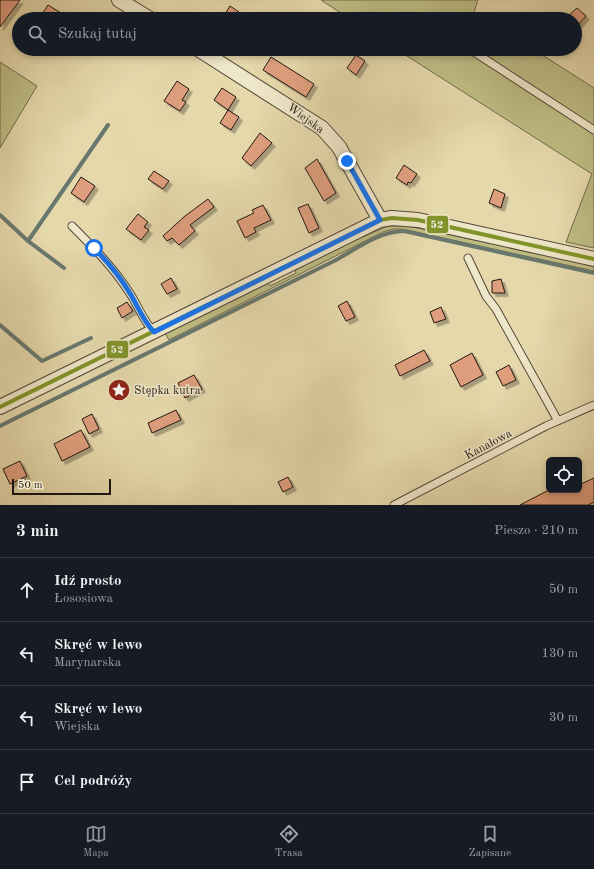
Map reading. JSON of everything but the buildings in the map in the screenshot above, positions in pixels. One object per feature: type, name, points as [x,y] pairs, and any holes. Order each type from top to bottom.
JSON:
[{"type":"street","points":[[119,0],[139,12]]},
{"type":"street","name":"Wiejska","points":[[209,56],[322,128],[339,147],[380,220]]},
{"type":"street","points":[[0,407],[380,220],[404,218],[418,220],[594,259]]},
{"type":"lane","points":[[480,56],[594,130]]},
{"type":"lane","points":[[72,226],[112,268],[154,332]]},
{"type":"lane","points":[[468,258],[486,296],[496,309],[558,420]]},
{"type":"lane","name":"Kanałowa","points":[[394,505],[558,420],[594,405]]},
{"type":"shaded area","points":[[321,0],[478,0],[474,12],[339,12]]},
{"type":"shaded area","points":[[407,56],[544,56],[594,88],[594,248],[566,242],[592,174]]},
{"type":"shaded area","points":[[0,62],[37,86],[0,148]]},
{"type":"shaded area","points":[[388,226],[408,226],[594,265],[594,271],[402,229],[394,229],[383,232],[169,340],[165,333],[268,283],[270,286],[296,273],[295,270],[341,246]]},
{"type":"waterway","points":[[0,215],[28,241],[108,125]]},
{"type":"waterway","points":[[0,426],[334,261],[385,234],[404,231],[594,273]]},
{"type":"waterway","points":[[28,241],[64,268]]},
{"type":"waterway","points":[[0,325],[42,361],[91,338]]},
{"type":"transit line","name":"52","points":[[0,407],[380,220],[392,218],[418,220],[594,259]]},
{"type":"place","name":"Stępka kutra","points":[[119,390]]},
{"type":"route","points":[[94,248],[112,268],[154,332],[301,260],[369,224],[380,220],[347,161]]}]
